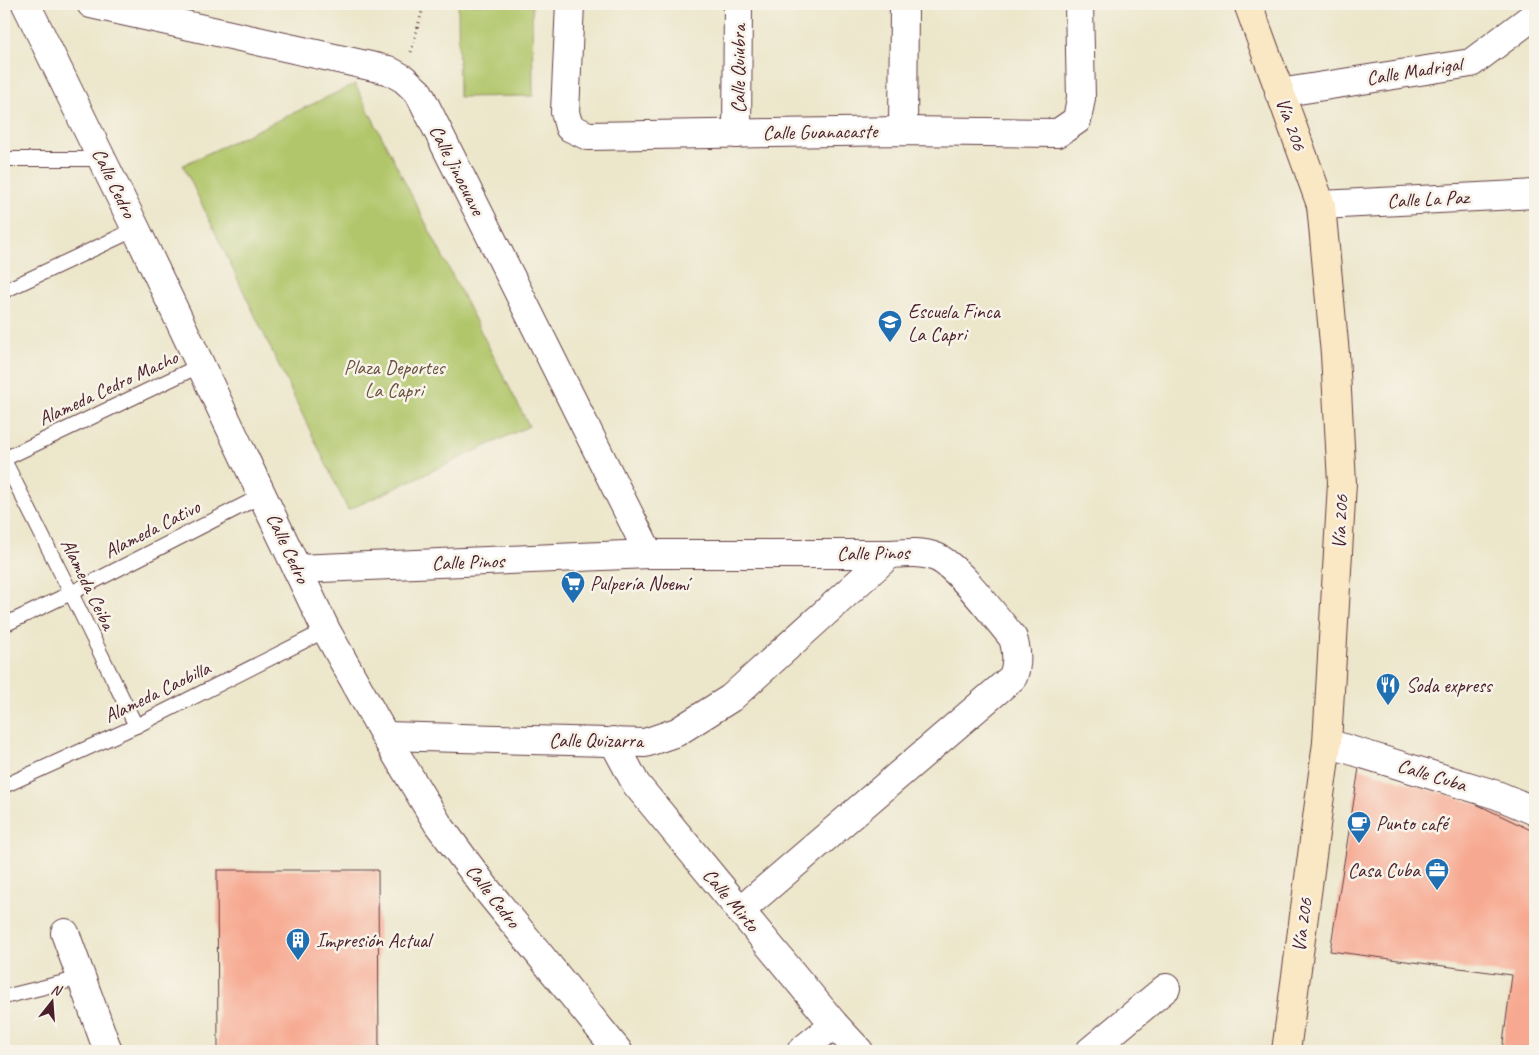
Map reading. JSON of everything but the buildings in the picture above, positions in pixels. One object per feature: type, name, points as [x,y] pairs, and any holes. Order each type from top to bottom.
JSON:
[{"type":"main road","name":"Vía 206","points":[[1248,4],[1321,205],[1335,354],[1342,483],[1327,743],[1286,1051]]},
{"type":"street","name":"Calle Cedro","points":[[26,4],[103,159],[326,630],[385,736],[443,832],[487,890],[618,1051]]},
{"type":"street","name":"Calle Jinocuave","points":[[91,4],[388,70],[404,79],[419,93],[649,554]]},
{"type":"street","name":"Calle Guanacaste","points":[[570,4],[565,112],[569,127],[588,136],[904,131],[1058,133],[1077,120],[1081,98],[1079,4]]},
{"type":"street","name":"Calle Quiubra","points":[[737,134],[738,4]]},
{"type":"street","points":[[904,4],[904,131]]},
{"type":"street","name":"Calle Madrigal","points":[[1279,93],[1471,63],[1535,15]]},
{"type":"street","name":"Calle La Paz","points":[[1321,205],[1535,194]]},
{"type":"street","name":"Calle Pinos","points":[[297,569],[649,554],[890,554],[916,552],[936,556],[951,566],[1013,638],[1017,652],[1017,668],[1013,678],[740,911]]},
{"type":"street","name":"Calle Quizarra","points":[[385,736],[645,743],[678,732],[731,698],[890,554]]},
{"type":"street","name":"Calle Mirto","points":[[613,741],[636,784],[834,1024],[859,1051]]},
{"type":"street","name":"Calle Cuba","points":[[1327,743],[1497,795],[1535,811]]},
{"type":"street","points":[[65,933],[108,1051]]},
{"type":"street","points":[[1090,1051],[1166,988]]},
{"type":"street","points":[[801,1051],[834,1024]]},
{"type":"lane","points":[[4,159],[103,159]]},
{"type":"lane","points":[[4,292],[136,229]]},
{"type":"lane","name":"Alameda Cedro Macho","points":[[4,459],[201,365]]},
{"type":"lane","name":"Alameda Ceiba","points":[[4,459],[136,726]]},
{"type":"lane","name":"Alameda Cativo","points":[[4,625],[263,495]]},
{"type":"lane","name":"Alameda Caobilla","points":[[4,786],[136,726],[326,630]]},
{"type":"lane","points":[[4,997],[81,978]]},
{"type":"path","points":[[404,79],[424,4]]},
{"type":"green space","points":[[458,4],[532,4],[533,96],[459,97]]},
{"type":"green space","name":"Plaza Deportes La Capri","points":[[355,84],[529,426],[348,510],[183,165]]},
{"type":"place","name":"Escuela Finca La Capri","points":[[890,343]]},
{"type":"place","name":"Pulpería Noemí","points":[[573,604]]},
{"type":"place","name":"Soda express","points":[[1388,706]]},
{"type":"place","name":"Punto café","points":[[1359,844]]},
{"type":"place","name":"Casa Cuba","points":[[1437,891]]},
{"type":"place","name":"Impresión Actual","points":[[298,961]]}]
